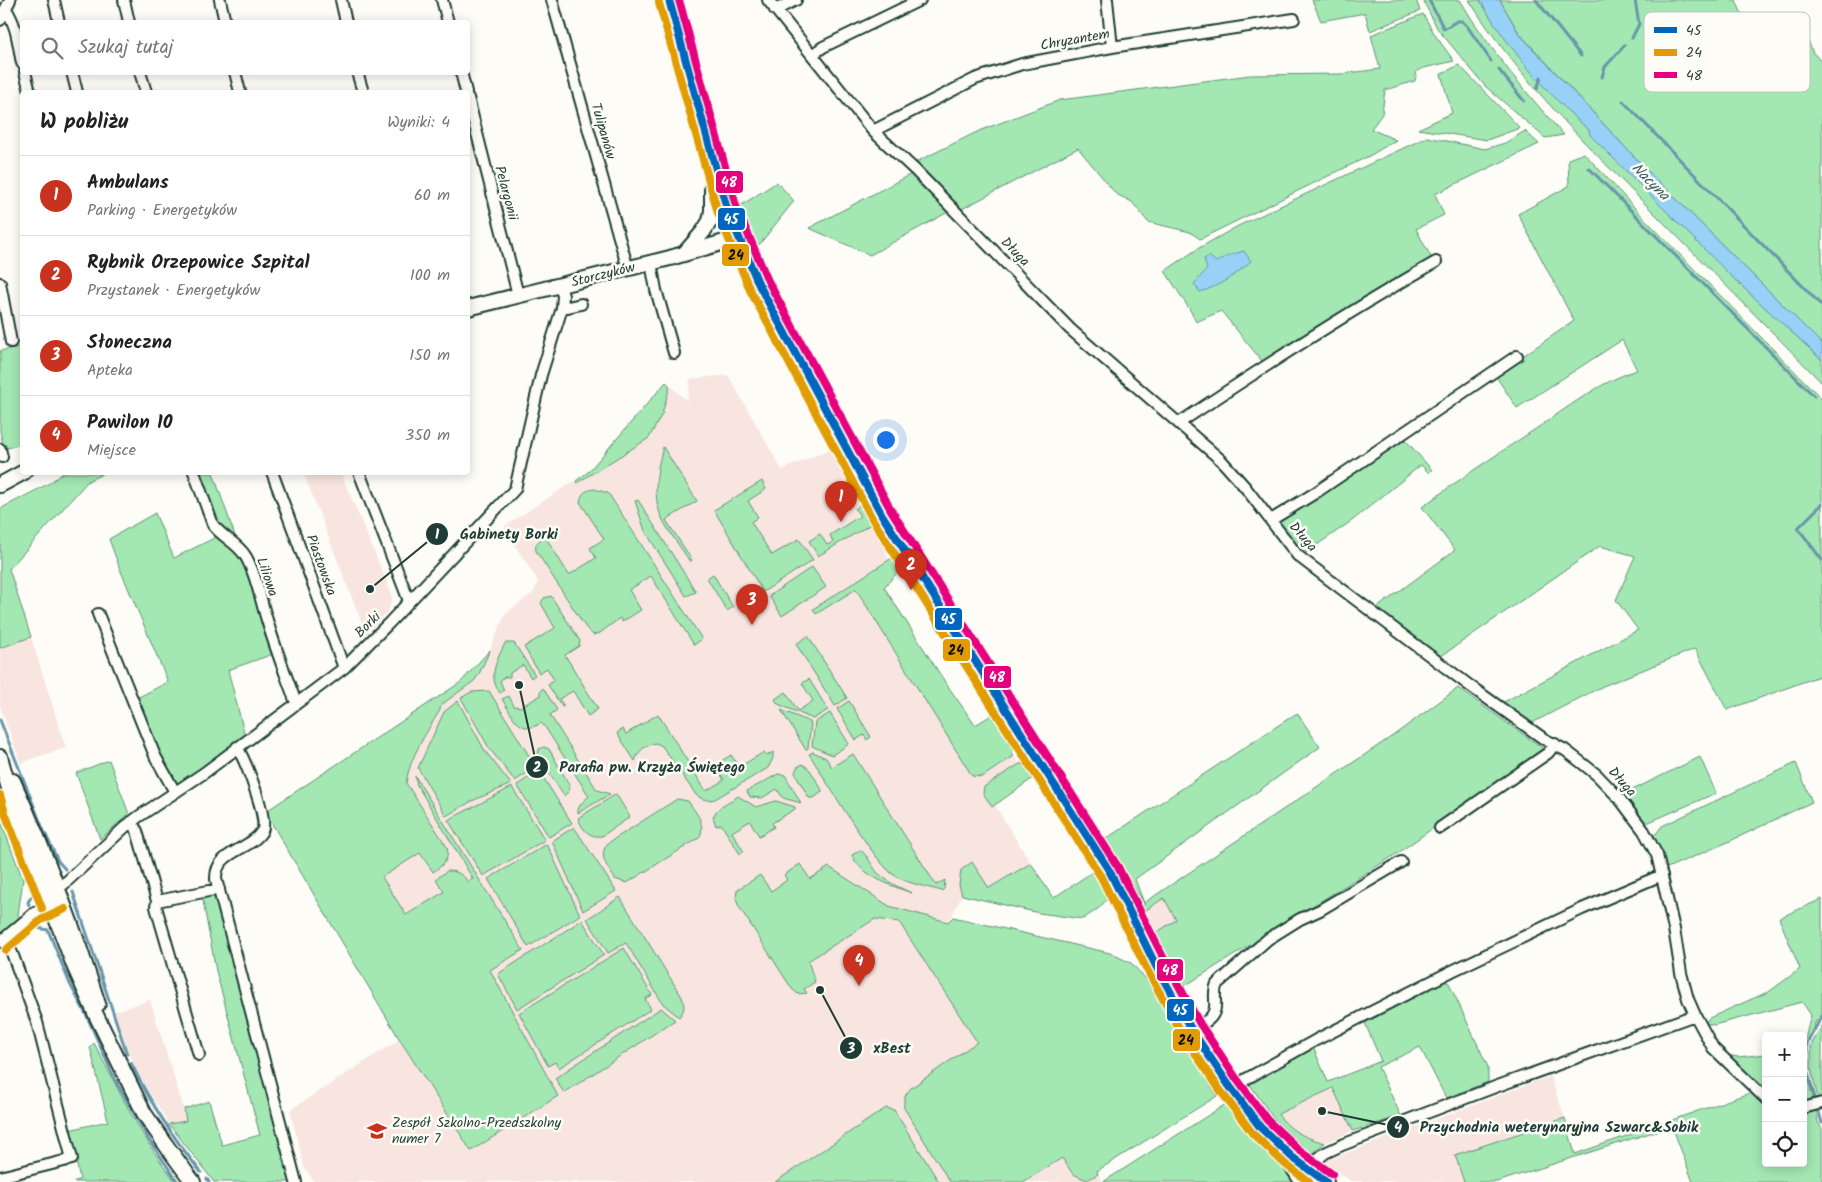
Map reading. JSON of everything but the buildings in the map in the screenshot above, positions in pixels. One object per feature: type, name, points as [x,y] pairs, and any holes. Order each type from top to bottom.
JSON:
[{"type":"street","points":[[54,0],[59,20]]},
{"type":"street","points":[[124,0],[129,20]]},
{"type":"street","points":[[220,0],[224,20]]},
{"type":"street","points":[[341,0],[346,20]]},
{"type":"street","points":[[442,0],[447,20]]},
{"type":"street","name":"Tulipanów","points":[[552,0],[628,269]]},
{"type":"street","points":[[669,0],[727,210],[738,238],[759,285],[884,518],[928,590],[1107,868],[1155,964],[1191,1029],[1254,1120],[1308,1177],[1326,1182]]},
{"type":"street","name":"Długa","points":[[768,0],[873,132],[915,170],[1070,328],[1221,460],[1298,556],[1455,676],[1597,775],[1628,808],[1650,840],[1657,855],[1674,929],[1681,972],[1694,1016],[1713,1048],[1762,1094]]},
{"type":"street","points":[[775,10],[796,0]]},
{"type":"street","points":[[812,55],[823,47],[920,0]]},
{"type":"street","points":[[1107,0],[1112,47]]},
{"type":"street","points":[[0,20],[8,4]]},
{"type":"street","points":[[8,4],[17,31],[20,50]]},
{"type":"street","name":"Chryzantem","points":[[873,132],[975,79],[1022,64],[1112,47],[1294,19]]},
{"type":"street","points":[[26,75],[30,90]]},
{"type":"street","points":[[73,75],[76,90]]},
{"type":"street","points":[[141,75],[145,90]]},
{"type":"street","points":[[236,75],[240,90]]},
{"type":"street","points":[[358,75],[362,90]]},
{"type":"street","points":[[462,75],[466,90]]},
{"type":"street","name":"Pelargonii","points":[[470,106],[518,295]]},
{"type":"street","points":[[684,254],[710,221],[716,167]]},
{"type":"street","name":"Storczyków","points":[[470,307],[628,269],[738,238]]},
{"type":"street","points":[[1179,423],[1264,366],[1436,262]]},
{"type":"street","points":[[651,263],[656,290],[674,353]]},
{"type":"street","points":[[0,284],[11,342]]},
{"type":"street","name":"Borki","points":[[2,941],[54,896],[68,880],[132,822],[204,773],[344,668],[515,489],[541,375],[563,305],[560,285]]},
{"type":"street","points":[[563,305],[568,307],[581,304]]},
{"type":"street","points":[[1271,520],[1315,493],[1517,356]]},
{"type":"street","points":[[0,485],[20,474]]},
{"type":"street","name":"Liliowa","points":[[195,475],[218,532],[234,543],[246,557],[296,703]]},
{"type":"street","name":"Piastowska","points":[[273,475],[344,668]]},
{"type":"street","points":[[360,475],[409,601]]},
{"type":"street","points":[[98,614],[154,756],[175,792]]},
{"type":"street","points":[[1440,828],[1548,753],[1555,744]]},
{"type":"street","points":[[237,748],[244,757],[264,817],[264,825],[258,836],[228,856],[219,865],[216,875],[296,1182]]},
{"type":"street","points":[[0,758],[27,811],[54,896],[91,980],[109,1040],[125,1076],[144,1113],[193,1182]]},
{"type":"street","points":[[132,822],[137,831],[157,901],[156,907],[165,942],[199,1055]]},
{"type":"street","points":[[1191,1029],[1209,1020],[1214,1014],[1216,1008],[1214,993],[1217,984],[1263,942],[1300,918],[1320,910],[1401,862]]},
{"type":"street","points":[[1233,1092],[1246,1079],[1316,1040],[1452,971],[1582,909],[1662,875]]},
{"type":"street","points":[[157,901],[219,889]]},
{"type":"street","points":[[0,1177],[72,1159],[37,1022],[12,953],[2,941]]},
{"type":"street","points":[[1308,1177],[1319,1157],[1342,1145],[1495,1087],[1694,1016]]},
{"type":"street","points":[[1807,1107],[1822,1103]]},
{"type":"street","points":[[1275,1142],[1300,1182]]},
{"type":"shaded area","points":[[728,375],[782,470],[826,451],[832,450],[839,456],[861,493],[884,542],[882,543],[893,568],[885,587],[945,682],[975,725],[997,712],[1015,740],[1016,747],[1012,752],[1020,766],[1032,768],[1037,776],[994,804],[1053,898],[1039,913],[962,895],[949,922],[1103,1182],[314,1182],[304,1167],[290,1110],[400,1039],[265,812],[461,682],[490,650],[505,614],[534,592],[538,581],[505,530],[505,526],[588,472],[666,382],[687,401],[690,379]]},
{"type":"shaded area","points":[[304,475],[342,475],[391,592],[392,600],[388,611],[366,634]]},
{"type":"shaded area","points":[[31,637],[66,748],[21,764],[0,706],[0,648]]},
{"type":"shaded area","points":[[1164,898],[1177,921],[1154,934],[1143,912]]},
{"type":"shaded area","points":[[150,1000],[187,1121],[169,1124],[137,1072],[113,1012]]},
{"type":"shaded area","points":[[1550,1076],[1565,1118],[1455,1155],[1464,1182],[1351,1181],[1323,1162]]},
{"type":"shaded area","points":[[1333,1088],[1353,1131],[1325,1143],[1300,1135],[1287,1125],[1278,1114]]},
{"type":"green space","points":[[1312,0],[1416,0],[1420,11],[1370,31],[1365,13],[1321,21]]},
{"type":"green space","points":[[1423,0],[1460,0],[1483,36],[1509,70],[1564,135],[1545,138],[1485,86],[1437,28]]},
{"type":"green space","points":[[1469,0],[1480,0],[1503,35],[1530,70],[1559,102],[1589,130],[1590,135],[1732,277],[1822,360],[1822,383],[1556,112],[1510,58]]},
{"type":"green space","points":[[1500,0],[1736,0],[1741,12],[1644,12],[1644,92],[1810,92],[1810,46],[1813,53],[1822,61],[1822,344],[1639,162],[1519,33]]},
{"type":"green space","points":[[1423,14],[1435,35],[1454,61],[1424,68],[1417,71],[1415,81],[1385,90],[1382,114],[1371,129],[1396,140],[1371,155],[1200,239],[1190,232],[1148,222],[1132,202],[1116,194],[1078,148],[958,211],[914,163],[979,131],[1060,100],[1250,75],[1341,74],[1380,69],[1371,35]]},
{"type":"green space","points":[[1459,65],[1520,128],[1487,140],[1418,129],[1452,113],[1441,74]]},
{"type":"green space","points":[[1525,131],[1539,144],[1435,194],[1444,215],[1416,229],[1432,259],[1262,361],[1221,311],[1196,322],[1165,271],[1199,248],[1238,226],[1427,137],[1485,149],[1505,143]]},
{"type":"green space","points":[[1584,153],[1643,217],[1822,399],[1822,675],[1727,710],[1695,649],[1603,686],[1532,723],[1500,704],[1638,630],[1616,600],[1635,556],[1600,546],[1440,657],[1374,610],[1455,550],[1422,507],[1583,397],[1609,381],[1637,370],[1622,340],[1517,408],[1495,375],[1574,321],[1518,214],[1569,186],[1568,159]]},
{"type":"green space","points":[[911,174],[948,212],[870,255],[809,228]]},
{"type":"green space","points":[[777,182],[794,201],[755,250],[740,206]]},
{"type":"green space","points":[[20,346],[20,445],[4,449],[0,431],[0,351]]},
{"type":"green space","points":[[666,382],[670,386],[662,414],[649,438],[577,483],[576,481],[588,472]]},
{"type":"green space","points":[[1402,436],[1432,470],[1429,473],[1421,465],[1353,520],[1304,554],[1279,523],[1283,518]]},
{"type":"green space","points":[[663,447],[697,501],[666,520],[692,560],[690,562],[667,528],[658,508],[656,482]]},
{"type":"green space","points":[[60,475],[100,475],[88,481],[9,569],[31,637],[0,648],[0,509],[48,484]]},
{"type":"green space","points":[[191,475],[214,475],[276,653],[228,670],[245,736],[176,787],[159,757],[135,699],[168,682],[109,539],[155,513],[174,558],[214,538]]},
{"type":"green space","points":[[762,481],[766,489],[748,501],[758,517],[751,522],[772,555],[799,539],[813,560],[763,592],[714,510]]},
{"type":"green space","points":[[594,489],[608,493],[702,639],[694,645],[651,576],[629,590],[641,610],[622,622],[620,618],[600,633],[593,635],[586,628],[536,551],[536,544],[545,536],[569,575],[596,558],[590,548],[604,539],[580,502],[584,492]]},
{"type":"green space","points":[[638,500],[696,592],[686,596],[645,531],[635,501]]},
{"type":"green space","points":[[861,504],[866,504],[876,521],[818,556],[809,541],[820,534],[827,545],[833,542],[830,535],[860,516],[855,509]]},
{"type":"green space","points":[[892,558],[899,571],[884,587],[945,682],[975,725],[997,712],[1013,737],[1014,748],[1012,752],[1014,756],[982,777],[972,776],[856,589],[816,614],[813,609]]},
{"type":"green space","points":[[812,567],[826,587],[782,616],[769,596]]},
{"type":"green space","points":[[713,574],[733,607],[727,611],[707,578]]},
{"type":"green space","points":[[551,596],[580,641],[579,646],[565,655],[598,709],[588,716],[573,691],[559,699],[564,706],[562,707],[548,685],[554,680],[547,668],[539,673],[524,647],[555,628],[541,603],[544,598]]},
{"type":"green space","points":[[808,636],[847,698],[835,706],[796,644]]},
{"type":"green space","points":[[505,643],[514,643],[535,675],[531,678],[523,665],[510,673],[510,677],[504,677],[500,681],[504,690],[500,693],[494,681],[494,674],[496,662]]},
{"type":"green space","points":[[490,650],[474,681],[441,705],[415,754],[408,773],[406,783],[447,847],[446,859],[433,872],[420,853],[382,877],[406,915],[444,892],[436,879],[447,871],[459,874],[468,882],[473,879],[417,785],[415,776],[523,950],[490,970],[558,1096],[471,1151],[400,1040],[265,812],[461,682]]},
{"type":"green space","points":[[809,679],[828,710],[813,719],[778,704],[775,699],[786,692],[798,711],[813,701],[802,683]]},
{"type":"green space","points":[[543,688],[557,710],[550,715],[597,790],[610,794],[578,813],[580,806],[589,796],[545,727],[541,723],[534,727],[522,726],[513,717],[502,699],[509,696],[514,706],[520,707],[540,696],[540,691]]},
{"type":"green space","points":[[1458,688],[1544,749],[1398,853],[1183,987],[1154,934],[1176,920],[1164,898],[1143,912],[1144,903],[1394,735]]},
{"type":"green space","points":[[489,691],[536,767],[515,781],[489,748],[461,698],[471,692]]},
{"type":"green space","points":[[458,701],[485,751],[511,784],[472,801],[446,816],[418,768],[444,712]]},
{"type":"green space","points":[[849,701],[871,737],[867,740],[864,735],[856,740],[837,709]]},
{"type":"green space","points":[[781,710],[810,722],[808,748],[806,750]]},
{"type":"green space","points":[[830,713],[849,744],[832,755],[812,746],[815,722]]},
{"type":"green space","points":[[1297,713],[1320,747],[1135,879],[1144,903],[1104,840]]},
{"type":"green space","points":[[658,714],[706,791],[724,780],[715,765],[731,755],[739,767],[764,752],[766,756],[773,752],[773,758],[768,768],[715,799],[703,799],[696,795],[662,746],[656,743],[649,745],[638,754],[635,761],[617,733],[623,729],[626,734]]},
{"type":"green space","points":[[544,747],[549,749],[570,786],[569,791],[564,796],[538,756],[539,749]]},
{"type":"green space","points":[[813,752],[826,758],[832,767],[853,754],[936,885],[945,880],[942,891],[907,882],[888,870],[864,840],[838,801],[809,754]]},
{"type":"green space","points":[[1700,757],[1716,793],[1647,823],[1622,795]]},
{"type":"green space","points":[[109,760],[129,814],[100,839],[76,773]]},
{"type":"green space","points":[[1021,763],[1022,765],[1028,764],[1032,766],[1039,774],[992,807],[983,793],[984,787]]},
{"type":"green space","points":[[1796,763],[1812,802],[1726,843],[1667,868],[1654,836],[1662,826]]},
{"type":"green space","points":[[803,764],[810,770],[822,790],[814,798],[809,798],[795,773],[797,767]]},
{"type":"green space","points":[[539,771],[572,823],[549,837],[517,785]]},
{"type":"green space","points":[[778,774],[785,775],[801,803],[783,798],[777,789],[762,798],[750,797],[747,791]]},
{"type":"green space","points":[[512,787],[545,840],[483,876],[448,820]]},
{"type":"green space","points":[[616,794],[630,817],[602,836],[593,836],[582,826],[578,818]]},
{"type":"green space","points":[[738,796],[756,807],[776,801],[795,807],[795,809],[772,823],[774,827],[759,836],[750,821],[732,832],[744,852],[740,854],[721,824],[716,826],[713,817],[717,810]]},
{"type":"green space","points":[[677,799],[688,801],[697,814],[702,828],[699,838],[627,883],[615,879],[607,866],[603,852],[608,843]]},
{"type":"green space","points":[[0,819],[23,880],[18,915],[20,918],[0,934]]},
{"type":"green space","points":[[574,827],[616,891],[583,911],[552,841]]},
{"type":"green space","points":[[547,844],[580,915],[528,947],[488,879]]},
{"type":"green space","points":[[860,850],[881,876],[912,893],[878,879],[862,869],[852,855]]},
{"type":"green space","points":[[972,862],[989,888],[1031,863],[1053,898],[1094,871],[1097,871],[1106,887],[1108,898],[1099,908],[1083,919],[1039,913],[962,895],[959,885],[961,870]]},
{"type":"green space","points":[[800,864],[810,879],[829,867],[889,906],[948,922],[953,917],[1110,953],[1131,963],[1146,979],[1217,1096],[1097,1171],[1098,1174],[1087,1180],[1073,1174],[1062,1158],[1023,1182],[950,1182],[904,1108],[904,1100],[911,1088],[977,1042],[899,922],[875,919],[808,961],[815,982],[804,989],[807,993],[798,994],[792,989],[738,905],[736,898],[737,890],[760,875],[771,891],[787,880],[784,875]]},
{"type":"green space","points":[[211,895],[217,901],[291,1182],[214,1182],[169,1124],[186,1121],[184,1109],[209,1101],[222,1145],[260,1135],[216,971],[202,896]]},
{"type":"green space","points":[[620,897],[682,997],[684,1008],[679,1017],[663,1004],[626,943],[608,953],[587,919]]},
{"type":"green space","points":[[1822,899],[1822,1020],[1816,1021],[1807,1043],[1807,1032],[1811,1015],[1802,1002],[1714,1025],[1705,1023],[1709,1018],[1770,991],[1800,969],[1779,918]]},
{"type":"green space","points":[[582,920],[604,955],[517,1009],[498,974]]},
{"type":"green space","points":[[624,948],[652,995],[645,999],[651,1009],[559,1068],[555,1062],[548,1066],[519,1013]]},
{"type":"green space","points":[[1444,981],[1449,983],[1488,1067],[1488,1082],[1446,1098],[1420,1047],[1378,1067],[1401,1116],[1353,1131],[1333,1088],[1278,1114],[1293,1130],[1325,1143],[1311,1154],[1274,1119],[1248,1082],[1313,1047],[1328,1082],[1381,1061],[1365,1023]]},
{"type":"green space","points":[[661,1008],[675,1020],[564,1093],[555,1078]]},
{"type":"green space","points":[[1822,1026],[1822,1098],[1818,1099],[1811,1069],[1811,1045]]},
{"type":"green space","points":[[94,1043],[152,1149],[176,1182],[74,1182],[80,1179],[69,1130],[108,1121],[90,1047]]},
{"type":"green space","points":[[1762,1054],[1762,1089],[1727,1055],[1738,1057]]},
{"type":"green space","points":[[1807,1073],[1814,1101],[1807,1103]]},
{"type":"green space","points":[[1242,1089],[1278,1131],[1309,1158],[1303,1159],[1271,1130],[1240,1090]]},
{"type":"green space","points":[[1752,1092],[1762,1101],[1762,1167],[1807,1167],[1807,1111],[1816,1108],[1818,1122],[1822,1129],[1822,1182],[1693,1182],[1672,1126],[1497,1182],[1464,1182],[1455,1155],[1565,1118],[1575,1154]]},
{"type":"green space","points":[[1226,1104],[1257,1142],[1290,1175],[1293,1182],[1103,1182]]},
{"type":"green space","points":[[886,1108],[894,1110],[939,1182],[775,1182]]},
{"type":"water","name":"Nacyna","points":[[1480,0],[1500,0],[1519,34],[1639,162],[1822,344],[1822,360],[1732,277],[1590,135],[1589,130],[1543,86],[1503,36]]},
{"type":"water","points":[[1244,251],[1251,261],[1227,280],[1200,292],[1194,284],[1207,269],[1204,259],[1209,256],[1216,262]]},
{"type":"waterway","points":[[1429,0],[1444,29],[1457,21],[1462,21],[1491,61]]},
{"type":"waterway","points":[[1536,0],[1581,56]]},
{"type":"waterway","points":[[1632,38],[1639,24],[1635,0]]},
{"type":"waterway","points":[[1602,77],[1605,67],[1625,45]]},
{"type":"waterway","points":[[1499,70],[1524,101]]},
{"type":"waterway","points":[[1537,89],[1541,77]]},
{"type":"waterway","points":[[1623,101],[1822,306]]},
{"type":"waterway","points":[[1589,168],[1814,396]]},
{"type":"waterway","points":[[1822,504],[1798,528],[1822,560]]},
{"type":"waterway","points":[[0,720],[43,829],[58,861],[65,869]]},
{"type":"waterway","points":[[0,793],[35,891],[28,902],[29,905]]},
{"type":"waterway","points":[[73,892],[127,1054]]},
{"type":"waterway","points":[[37,925],[38,928],[48,930],[70,984],[86,1014],[115,1080],[149,1140],[178,1182]]},
{"type":"waterway","points":[[1822,1016],[1807,1043],[1807,1070],[1822,1123]]},
{"type":"waterway","points":[[131,1063],[163,1119],[201,1172]]},
{"type":"transit line","name":"45","points":[[669,0],[727,209],[759,285],[882,515],[1110,872],[1155,964],[1191,1029],[1260,1127],[1292,1157],[1326,1182]]},
{"type":"transit line","name":"48","points":[[679,0],[736,206],[768,281],[891,510],[1118,867],[1164,959],[1200,1024],[1267,1120],[1298,1149],[1332,1174]]},
{"type":"transit line","name":"24","points":[[659,3],[718,213],[750,290],[873,520],[1101,877],[1146,968],[1183,1035],[1220,1090],[1253,1134],[1285,1164],[1309,1182]]},
{"type":"transit line","name":"24","points":[[0,795],[5,813],[42,908]]},
{"type":"transit line","name":"24","points":[[6,950],[41,920],[65,909]]},
{"type":"place","name":"Ambulans","points":[[841,522]]},
{"type":"place","name":"Gabinety Borki","points":[[370,589]]},
{"type":"place","name":"Rybnik Orzepowice Szpital","points":[[911,590]]},
{"type":"place","name":"Słoneczna","points":[[752,625]]},
{"type":"place","name":"Parafia pw. Krzyża Świętego","points":[[519,685]]},
{"type":"place","name":"Pawilon 10","points":[[859,986]]},
{"type":"place","name":"xBest","points":[[820,990]]},
{"type":"place","name":"Przychodnia weterynaryjna Szwarc&Sobik","points":[[1322,1111]]},
{"type":"place","name":"Zespół Szkolno-Przedszkolny numer 7","points":[[377,1131]]}]
